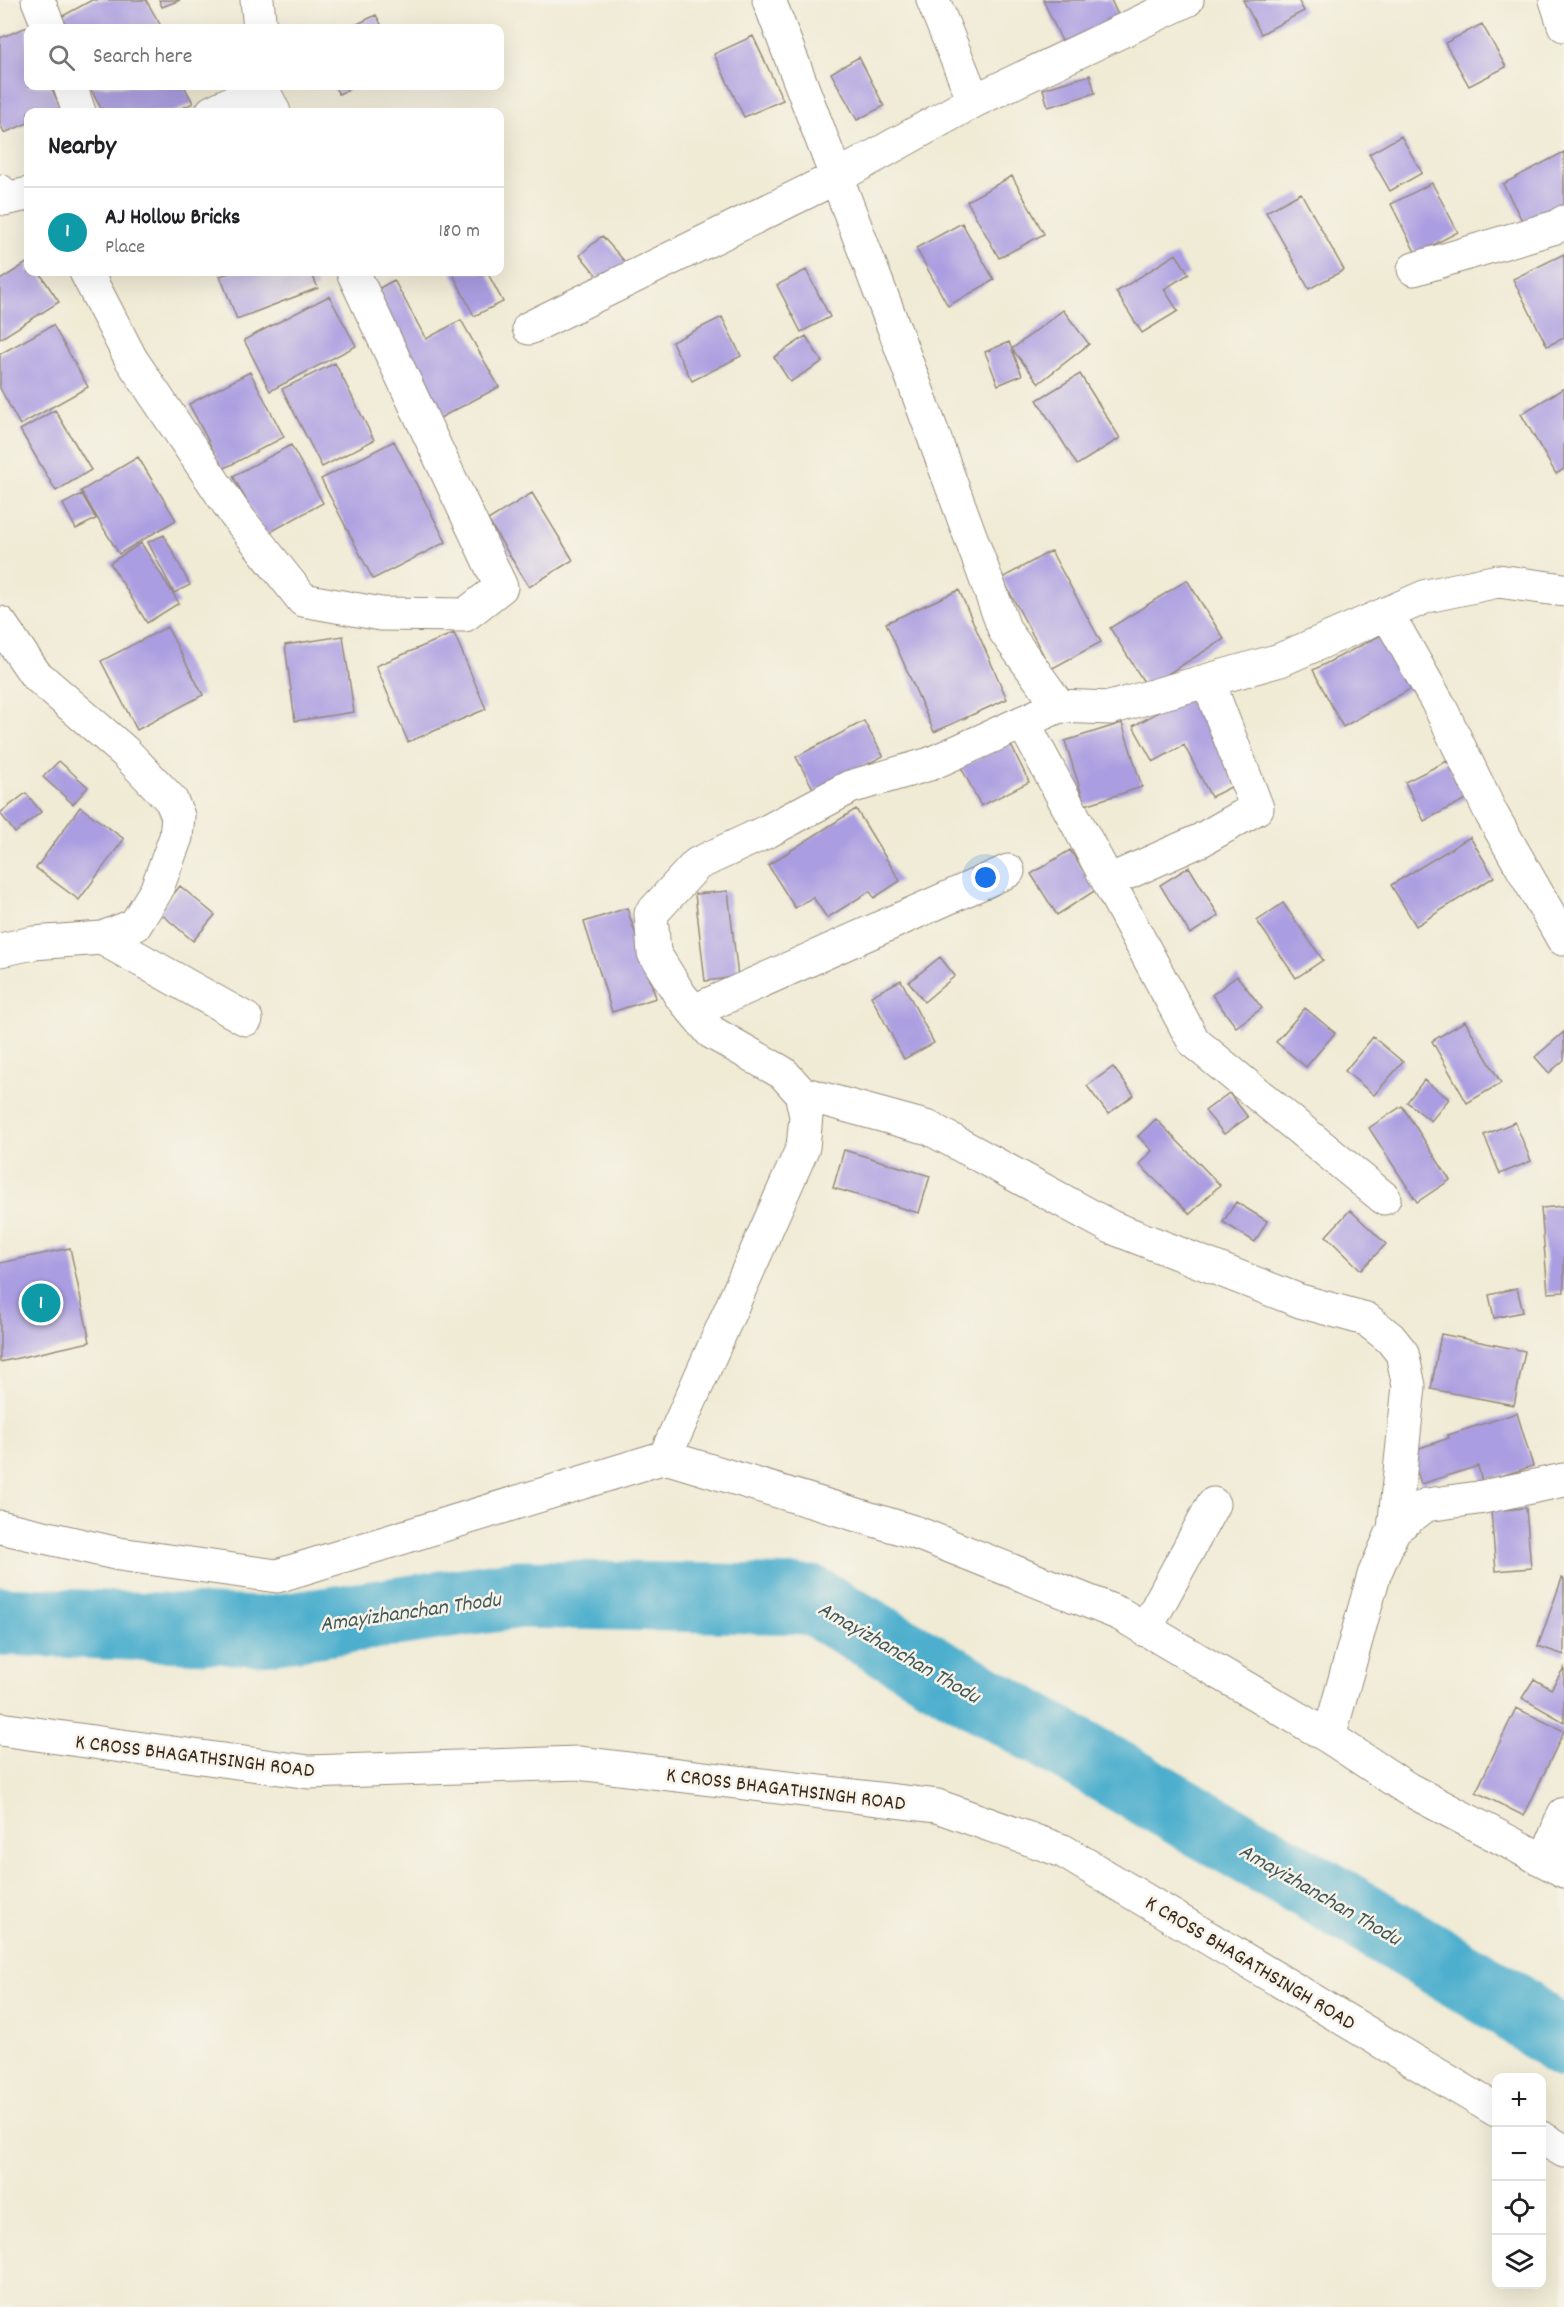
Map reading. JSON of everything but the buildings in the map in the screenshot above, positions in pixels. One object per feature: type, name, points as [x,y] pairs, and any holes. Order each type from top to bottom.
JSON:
[{"type":"street","points":[[38,0],[48,24]]},
{"type":"street","points":[[256,0],[259,24]]},
{"type":"street","points":[[769,0],[1005,631],[1059,706]]},
{"type":"street","points":[[933,0],[974,101]]},
{"type":"street","points":[[529,328],[837,177],[974,101],[1187,0]]},
{"type":"street","points":[[1556,0],[1564,25]]},
{"type":"street","points":[[71,90],[78,108]]},
{"type":"street","points":[[225,108],[266,95]]},
{"type":"street","points":[[1414,269],[1556,227],[1564,222]]},
{"type":"street","points":[[88,276],[131,359],[235,514],[303,600],[381,614],[465,615],[501,587],[355,276]]},
{"type":"street","points":[[665,1457],[803,1147],[806,1116],[801,1093],[783,1073],[711,1032],[680,995],[654,953],[651,914],[697,864],[770,830],[850,787],[930,764],[1059,706],[1110,708],[1280,660],[1427,596],[1498,581],[1564,590]]},
{"type":"street","points":[[1387,613],[1439,705],[1491,813],[1563,939]]},
{"type":"street","points":[[0,623],[36,674],[124,752],[171,800],[178,816],[176,837],[156,891],[135,925],[102,938],[33,943],[0,950]]},
{"type":"street","points":[[1109,881],[1202,840],[1257,808],[1209,681]]},
{"type":"street","points":[[1023,722],[1194,1042],[1384,1198]]},
{"type":"street","points":[[694,1011],[1008,871]]},
{"type":"street","points":[[102,938],[246,1019]]},
{"type":"street","points":[[801,1093],[929,1128],[1111,1227],[1300,1301],[1366,1318],[1390,1338],[1402,1353],[1409,1386],[1394,1529],[1374,1575],[1329,1737]]},
{"type":"street","points":[[0,1527],[119,1554],[277,1576],[665,1457],[917,1533],[1120,1614],[1329,1737],[1408,1789],[1555,1865],[1564,1814]]},
{"type":"street","points":[[1394,1529],[1426,1505],[1478,1498],[1564,1480]]},
{"type":"street","points":[[1145,1630],[1212,1504]]},
{"type":"street","name":"K CROSS BHAGATHSINGH ROAD","points":[[0,1729],[309,1772],[578,1763],[937,1806],[1063,1851],[1492,2107]]},
{"type":"street","points":[[1546,2140],[1564,2151]]},
{"type":"waterway","name":"Amayizhanchan Thodu","points":[[0,1621],[261,1631],[520,1594],[811,1600],[1292,1875],[1508,2003],[1564,2044]]},
{"type":"place","name":"AJ Hollow Bricks","points":[[41,1303]]}]
